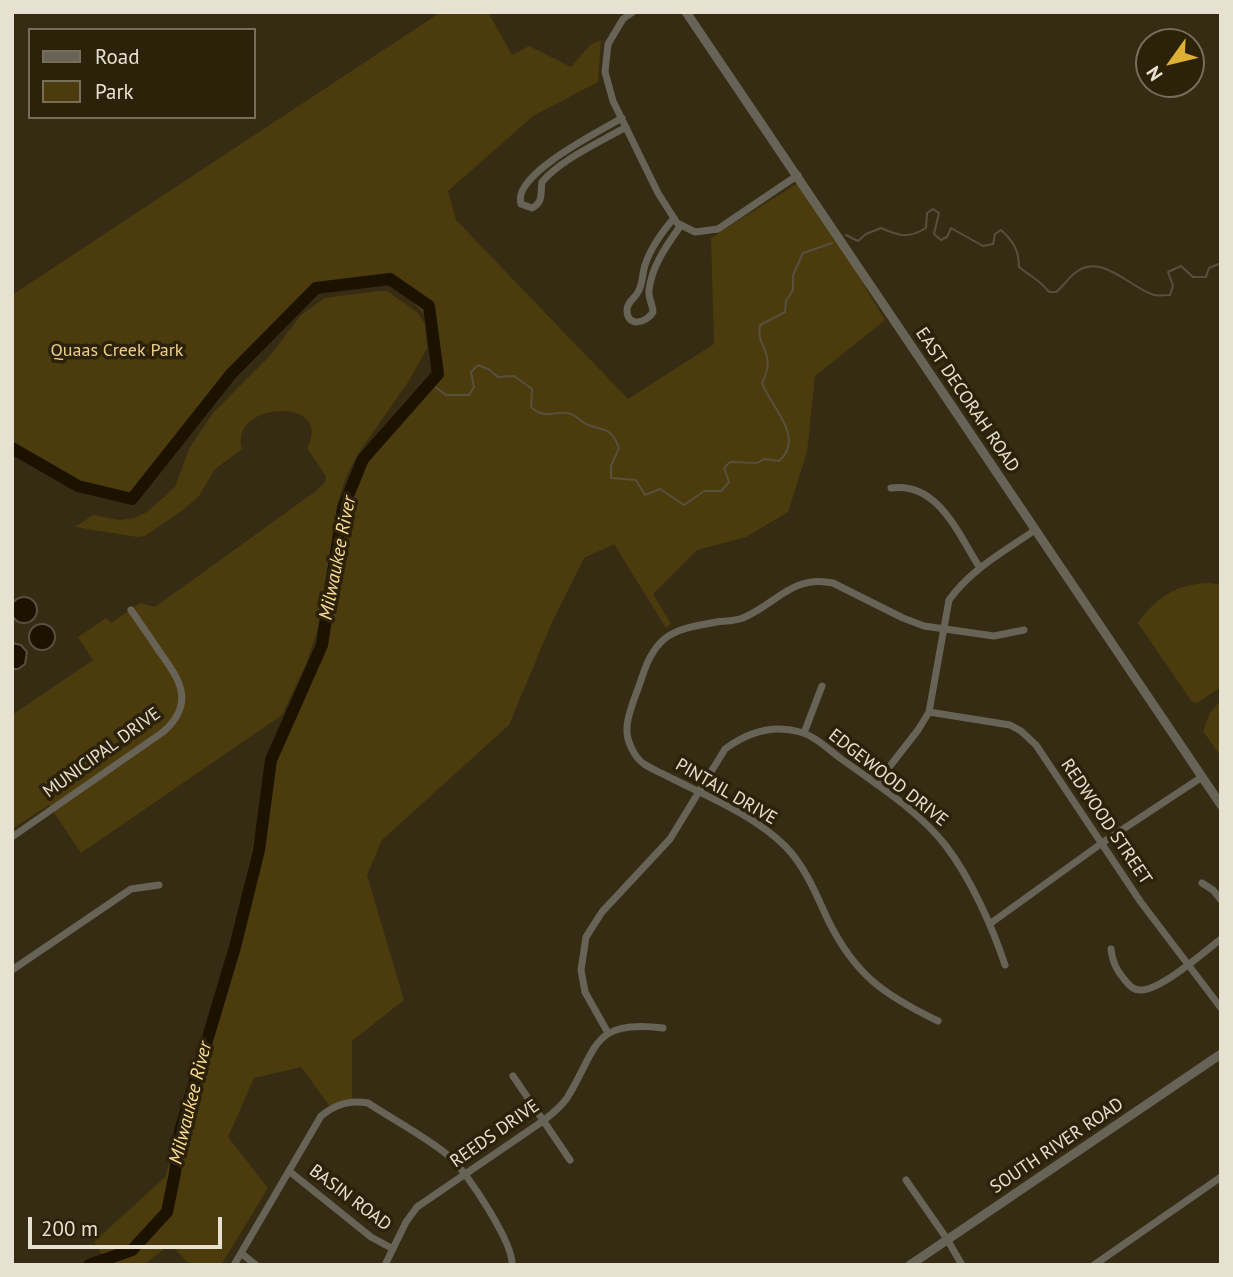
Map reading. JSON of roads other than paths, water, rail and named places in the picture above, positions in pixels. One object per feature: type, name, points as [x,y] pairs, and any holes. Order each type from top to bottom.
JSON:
[{"type":"street","points":[[633,12],[623,19],[608,44],[604,72],[613,101],[658,193],[681,225],[695,232],[718,229],[798,175]]},
{"type":"street","name":"EAST DECORAH ROAD","points":[[686,12],[1221,805]]},
{"type":"street","points":[[622,118],[547,163],[521,191],[521,204],[532,208],[537,206],[545,178],[560,166],[626,127]]},
{"type":"street","points":[[674,218],[653,247],[638,293],[628,304],[626,311],[636,323],[643,322],[653,312],[649,290],[656,267],[661,253],[681,225]]},
{"type":"street","points":[[891,488],[913,488],[926,493],[937,502],[981,568]]},
{"type":"street","points":[[876,784],[929,712],[949,600],[958,588],[981,568],[1035,530]]},
{"type":"street","name":"PINTAIL DRIVE","points":[[938,1021],[902,1003],[871,982],[844,950],[812,883],[787,848],[767,830],[745,816],[642,763],[630,746],[626,727],[647,663],[659,644],[673,632],[691,625],[740,619],[805,582],[833,583],[902,618],[942,629]]},
{"type":"street","name":"MUNICIPAL DRIVE","points":[[12,837],[163,732],[178,716],[182,699],[178,678],[131,610]]},
{"type":"street","points":[[942,629],[994,636],[1024,630]]},
{"type":"street","points":[[804,733],[822,686]]},
{"type":"street","name":"REDWOOD STREET","points":[[929,712],[1000,722],[1021,731],[1036,745],[1140,901],[1221,1008]]},
{"type":"street","name":"EDGEWOOD DRIVE","points":[[608,1033],[585,992],[580,970],[586,937],[602,912],[670,839],[725,749],[739,738],[763,729],[804,733],[876,784],[932,829],[948,848],[991,923],[1005,965]]},
{"type":"street","points":[[991,923],[1102,843],[1202,777]]},
{"type":"street","points":[[1202,883],[1213,890],[1221,900]]},
{"type":"street","points":[[12,970],[131,890],[159,885]]},
{"type":"street","points":[[1111,949],[1112,959],[1120,975],[1131,988],[1140,991],[1154,987],[1221,939]]},
{"type":"street","points":[[608,1033],[635,1026],[663,1028]]},
{"type":"street","name":"REEDS DRIVE","points":[[385,1265],[406,1222],[417,1207],[558,1109],[567,1098],[593,1047],[608,1033]]},
{"type":"street","name":"SOUTH RIVER ROAD","points":[[910,1265],[1221,1054]]},
{"type":"street","points":[[513,1076],[570,1160]]},
{"type":"street","points":[[234,1265],[321,1116],[331,1108],[352,1100],[368,1103],[449,1156],[465,1175],[506,1239],[512,1252],[512,1265]]},
{"type":"street","name":"BASIN ROAD","points":[[289,1171],[371,1237],[393,1249]]},
{"type":"street","points":[[1094,1265],[1221,1177]]},
{"type":"street","points":[[906,1180],[962,1265]]},
{"type":"street","points":[[241,1253],[256,1265]]},
{"type":"waterway","points":[[846,235],[858,241],[866,234],[881,228],[898,234],[914,234],[926,228],[927,213],[933,209],[939,213],[934,234],[941,240],[947,237],[951,228],[983,246],[993,244],[995,234],[1001,230],[1015,246],[1019,267],[1049,292],[1056,292],[1072,275],[1085,267],[1095,266],[1105,268],[1154,295],[1170,295],[1173,286],[1168,272],[1181,266],[1193,277],[1206,277],[1209,268],[1221,263]]},
{"type":"waterway","points":[[430,383],[446,395],[469,395],[474,387],[471,372],[478,365],[498,377],[514,376],[532,389],[531,407],[536,411],[545,414],[570,414],[586,424],[606,430],[613,436],[619,448],[611,466],[611,478],[636,480],[645,495],[660,489],[684,505],[704,491],[721,491],[729,482],[724,468],[730,462],[757,463],[764,459],[779,461],[786,452],[788,432],[762,383],[768,364],[760,339],[760,325],[785,312],[786,301],[793,290],[793,275],[803,253],[832,243]]},
{"type":"waterway","name":"Milwaukee River","points":[[12,448],[78,486],[132,499],[231,374],[316,288],[390,279],[429,306],[438,374],[363,459],[343,508],[322,645],[271,760],[259,850],[235,947],[180,1131],[167,1212],[132,1250],[89,1265]]},
{"type":"park label","name":"Quaas Creek Park","points":[[117,351]]}]
